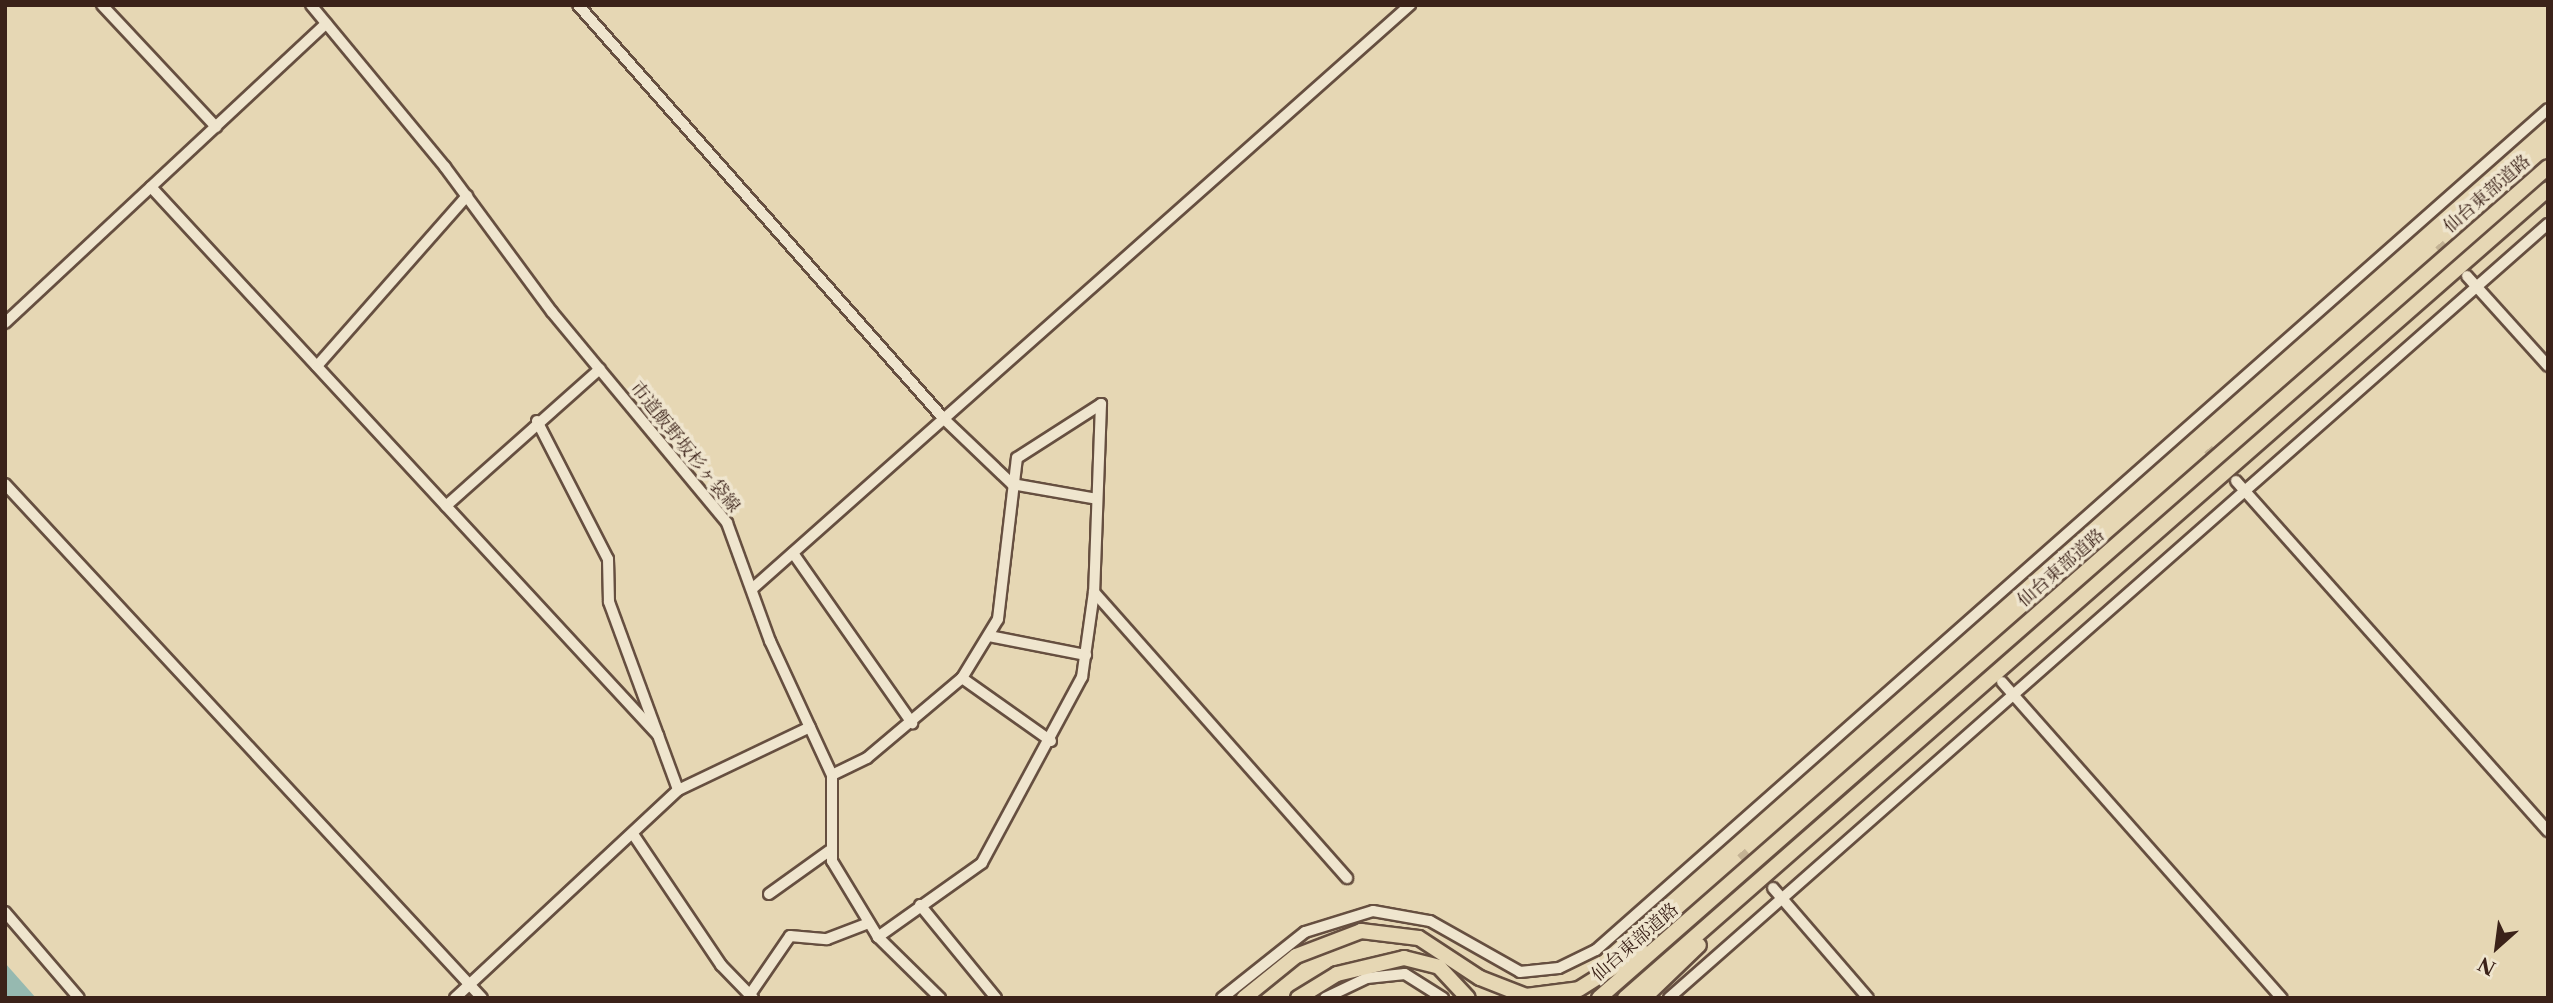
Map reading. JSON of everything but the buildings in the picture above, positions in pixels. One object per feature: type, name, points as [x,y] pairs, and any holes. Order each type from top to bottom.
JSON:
[{"type":"highway","name":"仙台東部道路","points":[[1600,998],[2548,167]]},
{"type":"highway","name":"仙台東部道路","points":[[1625,998],[2548,189]]},
{"type":"highway","points":[[1244,998],[1311,948],[1375,929],[1419,938],[1510,993],[1543,996],[1579,989],[1623,964],[1790,832]]},
{"type":"highway","points":[[1644,998],[1803,844]]},
{"type":"highway","points":[[1298,998],[1337,974],[1404,958],[1439,967],[1468,998]]},
{"type":"street","points":[[102,5],[216,127]]},
{"type":"street","name":"市道飯野坂杉ヶ袋線","points":[[312,5],[467,196],[600,369],[715,504],[832,775],[829,851]]},
{"type":"street","points":[[578,5],[944,419],[1012,484],[1097,499]]},
{"type":"street","points":[[752,589],[1410,5]]},
{"type":"street","points":[[5,323],[326,24]]},
{"type":"street","points":[[1222,998],[1305,932],[1373,911],[1422,918],[1520,972],[1559,968],[1596,950],[2548,109]]},
{"type":"street","points":[[151,187],[658,735]]},
{"type":"street","points":[[317,366],[467,196]]},
{"type":"street","points":[[1669,998],[2011,692],[2548,224]]},
{"type":"street","points":[[2467,276],[2548,366]]},
{"type":"street","points":[[446,506],[537,421],[600,369]]},
{"type":"street","points":[[832,775],[867,758],[912,723],[962,678],[998,619],[1017,458],[1101,404],[1094,592],[1086,655],[1051,741],[982,863],[878,937]]},
{"type":"street","points":[[537,421],[608,559],[609,602],[678,790]]},
{"type":"street","points":[[2236,481],[2548,831]]},
{"type":"street","points":[[5,484],[482,998]]},
{"type":"street","points":[[793,553],[912,723]]},
{"type":"street","points":[[1094,592],[1347,878]]},
{"type":"street","points":[[989,636],[1086,655]]},
{"type":"street","points":[[962,678],[1051,741]]},
{"type":"street","points":[[2002,682],[2282,998]]},
{"type":"street","points":[[455,998],[678,790],[810,727]]},
{"type":"street","points":[[633,834],[721,965],[752,995],[790,936],[827,939],[869,923]]},
{"type":"street","points":[[769,894],[829,851],[878,937],[940,998]]},
{"type":"street","points":[[1773,888],[1868,998]]},
{"type":"street","points":[[920,905],[996,998]]},
{"type":"street","points":[[5,912],[79,998]]},
{"type":"street","points":[[1325,998],[1367,978],[1405,974],[1443,998]]},
{"type":"water","points":[[5,963],[36,998],[5,998]]},
{"type":"tunnel","points":[[2439,244],[2462,270]]},
{"type":"tunnel","points":[[2208,449],[2231,475]]},
{"type":"tunnel","points":[[1741,852],[1773,888]]}]
